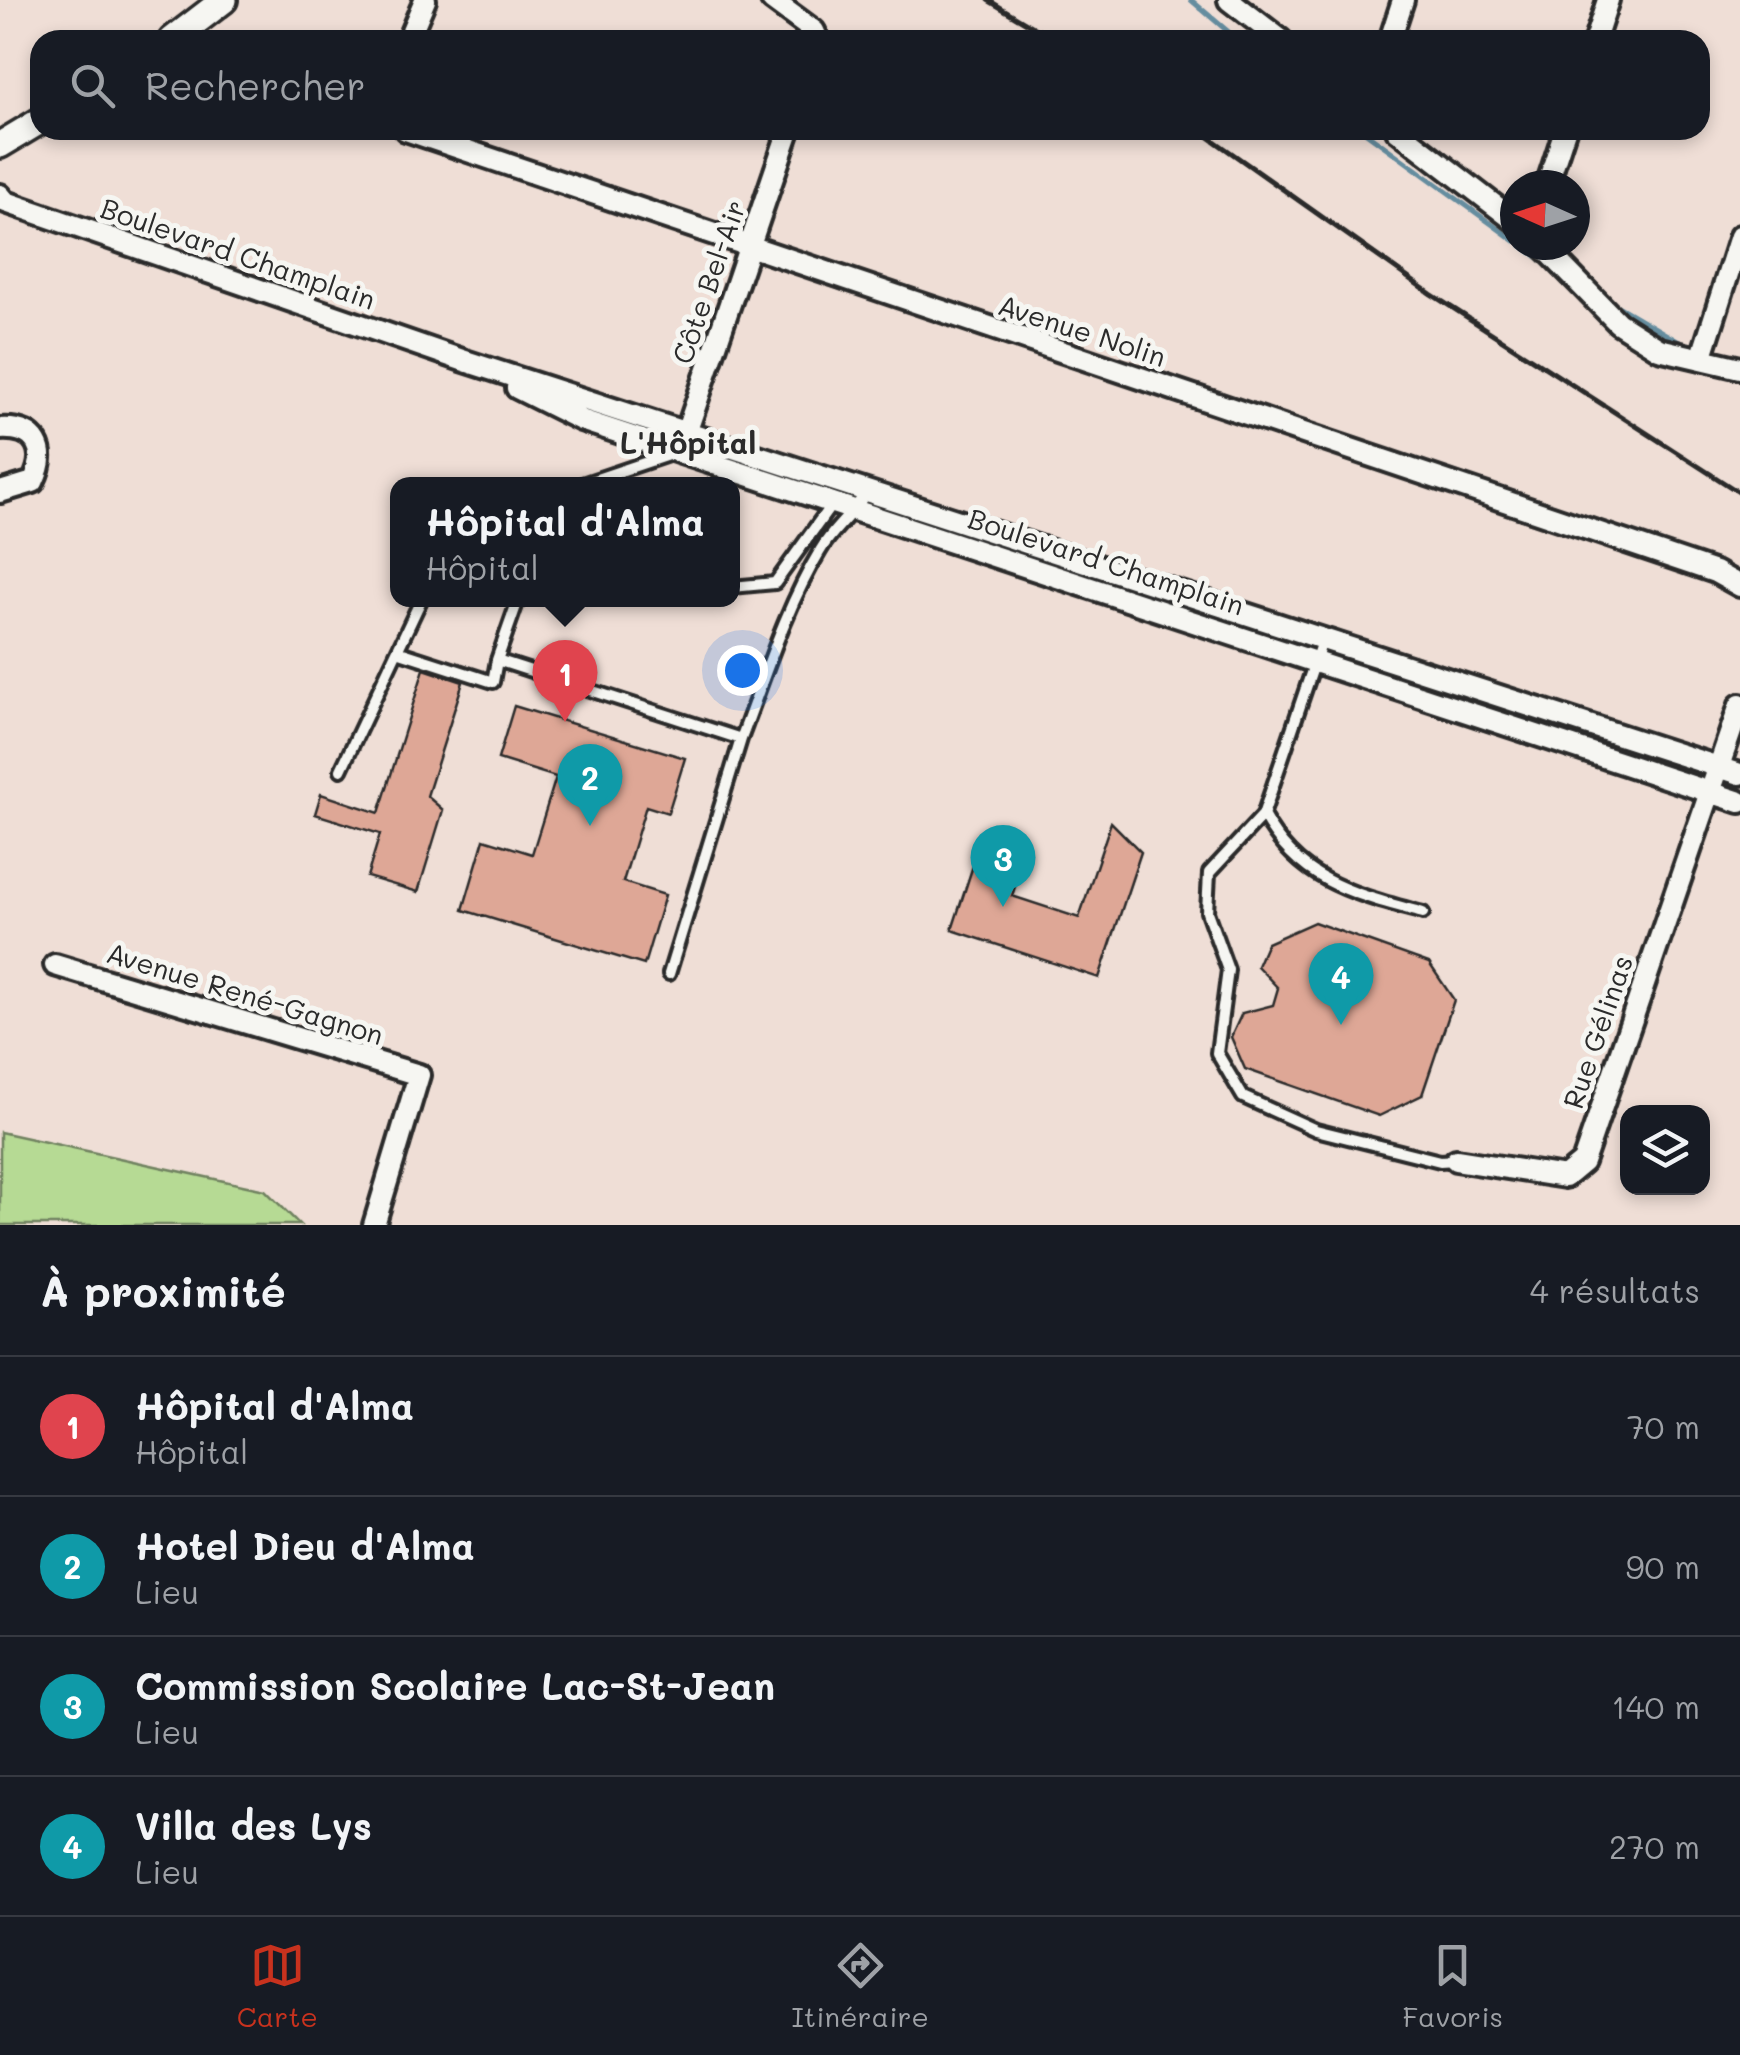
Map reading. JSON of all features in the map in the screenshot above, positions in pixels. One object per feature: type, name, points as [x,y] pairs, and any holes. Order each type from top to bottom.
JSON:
[{"type":"street","points":[[185,30],[224,0]]},
{"type":"street","points":[[412,30],[424,0]]},
{"type":"street","points":[[772,0],[809,30]]},
{"type":"street","points":[[1229,0],[1267,30]]},
{"type":"street","points":[[1394,30],[1404,0]]},
{"type":"street","points":[[1598,30],[1608,0]]},
{"type":"street","points":[[0,145],[30,127]]},
{"type":"street","name":"Avenue Nolin","points":[[435,140],[1715,572],[1740,586]]},
{"type":"street","name":"Côte Bel-Air","points":[[683,442],[786,140]]},
{"type":"street","points":[[1410,140],[1500,209]]},
{"type":"street","points":[[1552,170],[1562,140]]},
{"type":"street","name":"Boulevard Champlain","points":[[0,195],[6,202],[462,360],[834,501],[1740,802]]},
{"type":"street","points":[[1701,359],[1740,236]]},
{"type":"street","points":[[1557,260],[1618,323],[1658,348],[1740,368]]},
{"type":"street","points":[[0,429],[18,428],[33,435],[42,448],[41,467],[33,482],[0,492]]},
{"type":"street","name":"Boulevard Champlain","points":[[683,442],[846,482],[1740,774]]},
{"type":"street","points":[[1707,792],[1740,705]]},
{"type":"street","name":"Rue Gélinas","points":[[1456,1160],[1565,1177],[1583,1162],[1707,792]]},
{"type":"street","name":"Avenue René-Gagnon","points":[[55,965],[419,1075],[374,1225]]},
{"type":"lane","points":[[599,477],[683,442]]},
{"type":"lane","points":[[740,586],[775,583],[846,482]]},
{"type":"lane","points":[[668,974],[741,739],[796,595],[822,546],[857,509],[868,489]]},
{"type":"lane","points":[[341,770],[418,607]]},
{"type":"lane","points":[[397,651],[493,682],[516,607]]},
{"type":"lane","points":[[1323,638],[1262,815],[1209,873],[1207,912],[1228,970],[1217,1054],[1243,1097],[1316,1130],[1440,1162],[1456,1160]]},
{"type":"lane","points":[[497,660],[741,739]]},
{"type":"lane","points":[[1262,815],[1280,848],[1310,873],[1363,896],[1423,914]]},
{"type":"green space","points":[[0,1132],[265,1190],[300,1225],[0,1225]]},
{"type":"building","points":[[424,669],[463,682],[427,796],[443,810],[418,892],[367,877],[380,834],[315,814],[321,794],[379,813]]},
{"type":"building","points":[[514,706],[685,758],[668,813],[646,806],[623,882],[665,895],[644,965],[463,910],[484,839],[532,854],[556,777],[498,759]]},
{"type":"building","points":[[1111,822],[1141,852],[1099,978],[952,930],[982,838],[1026,852],[1012,896],[1079,918]]},
{"type":"building","points":[[1314,922],[1429,963],[1454,1000],[1422,1095],[1379,1116],[1245,1069],[1231,1037],[1242,1013],[1273,1005],[1278,988],[1257,966],[1267,943]]},
{"type":"waterway","points":[[1191,0],[1226,30]]},
{"type":"waterway","points":[[1376,140],[1500,230]]},
{"type":"waterway","points":[[1541,260],[1548,265]]},
{"type":"waterway","points":[[1609,301],[1686,346]]},
{"type":"railway","points":[[988,0],[1038,30]]},
{"type":"railway","points":[[1213,140],[1431,294],[1740,493]]},
{"type":"place","name":"Hôpital d'Alma","points":[[565,722]]},
{"type":"place","name":"Hotel Dieu d'Alma","points":[[590,826]]},
{"type":"place","name":"Commission Scolaire Lac-St-Jean","points":[[1003,907]]},
{"type":"place","name":"Villa des Lys","points":[[1341,1025]]},
{"type":"district","name":"L'Hôpital","points":[[688,444]]}]
